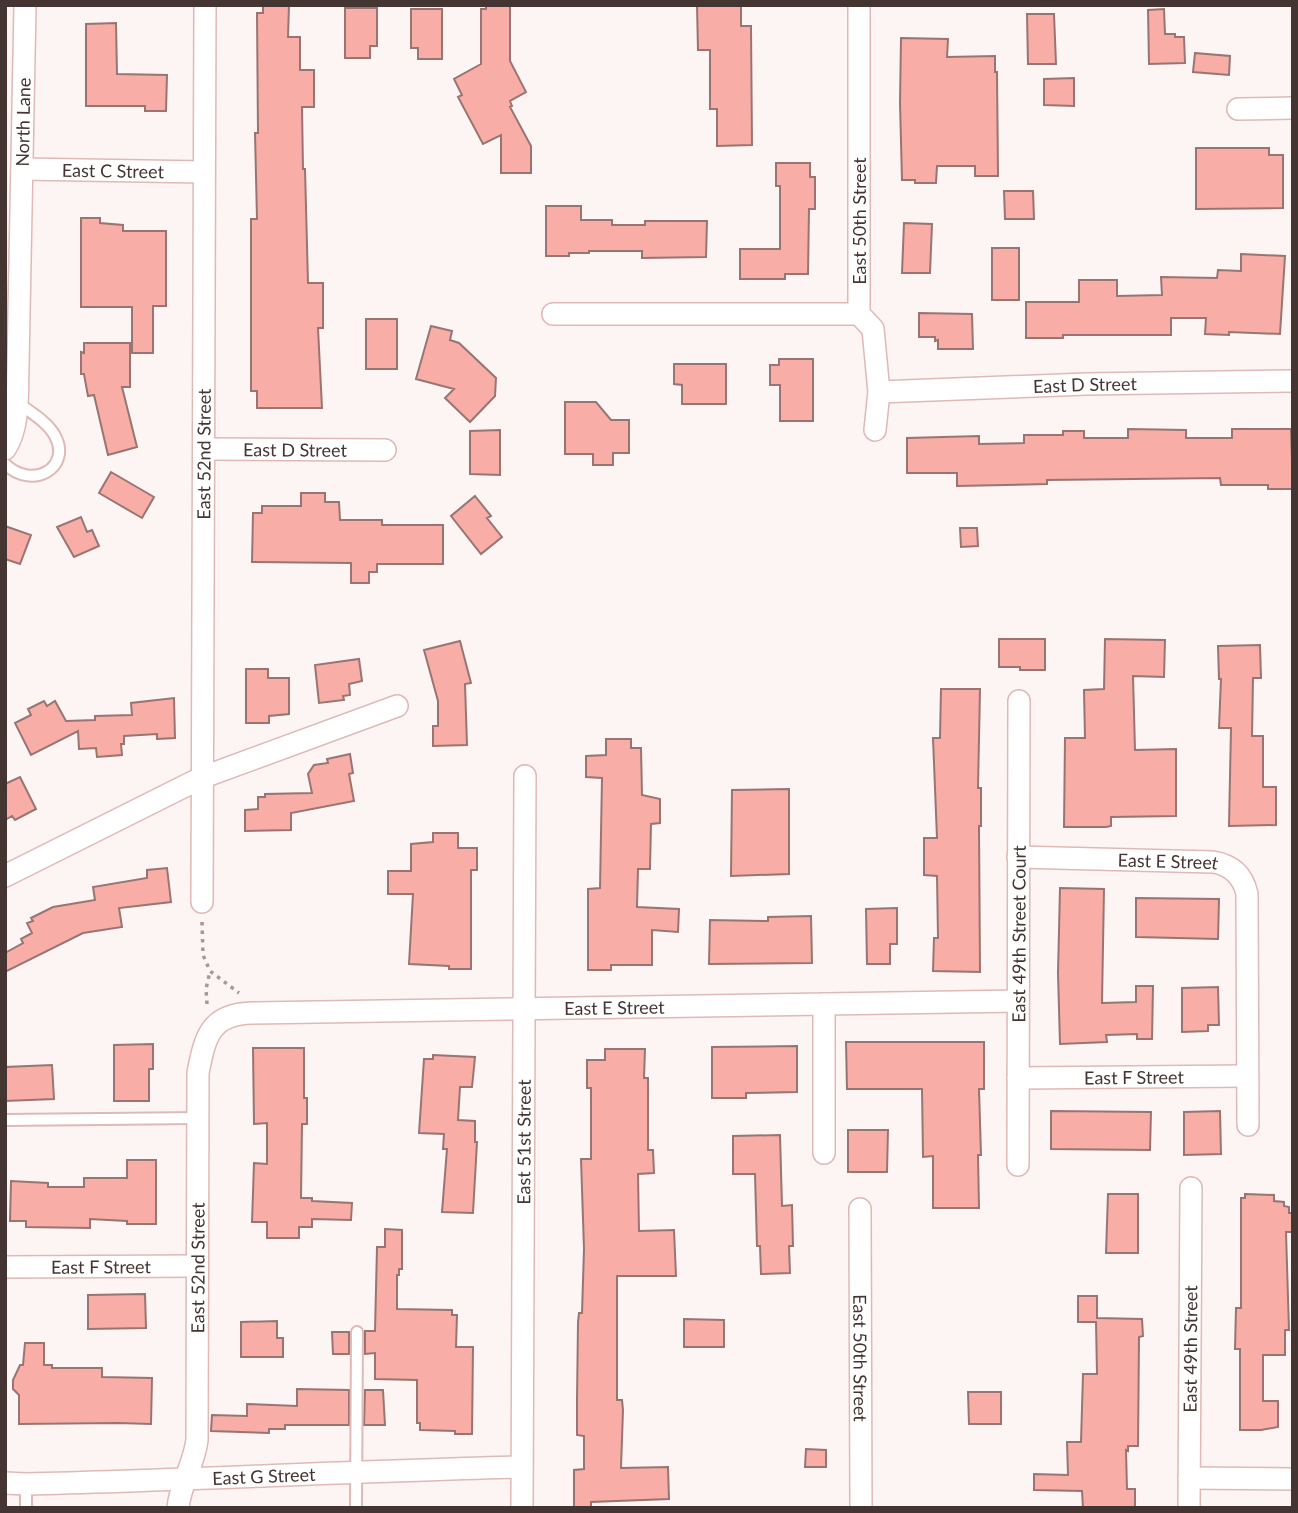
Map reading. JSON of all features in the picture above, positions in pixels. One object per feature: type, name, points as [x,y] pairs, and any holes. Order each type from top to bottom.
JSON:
[{"type":"street","name":"North Lane","points":[[6,454],[13,430],[16,401],[25,5]]},
{"type":"street","name":"East 52nd Street","points":[[202,902],[205,5]]},
{"type":"street","name":"East 50th Street","points":[[859,5],[859,314],[873,329],[879,392],[874,430]]},
{"type":"street","points":[[1238,109],[1293,108]]},
{"type":"street","name":"East C Street","points":[[22,169],[205,172]]},
{"type":"street","points":[[553,314],[859,314]]},
{"type":"street","name":"East D Street","points":[[879,392],[1086,384],[1293,381]]},
{"type":"street","name":"East D Street","points":[[204,449],[385,450]]},
{"type":"street","name":"East 49th Street Court","points":[[1018,1166],[1019,701]]},
{"type":"street","points":[[5,876],[201,778],[397,706]]},
{"type":"street","name":"East 51st Street","points":[[522,1508],[525,776]]},
{"type":"street","name":"East E Street","points":[[1018,857],[1213,862],[1234,871],[1242,879],[1247,894],[1247,1076]]},
{"type":"street","name":"East E Street","points":[[213,1025],[228,1017],[252,1013],[1018,1001]]},
{"type":"street","points":[[824,1004],[824,1153]]},
{"type":"street","name":"East 52nd Street","points":[[178,1508],[185,1480],[195,1458],[197,1440],[198,1073],[207,1037],[213,1025]]},
{"type":"street","points":[[1247,1076],[1248,1125]]},
{"type":"street","name":"East F Street","points":[[1018,1078],[1247,1076]]},
{"type":"street","name":"East 49th Street","points":[[1189,1508],[1191,1188]]},
{"type":"street","name":"East 50th Street","points":[[860,1209],[860,1508]]},
{"type":"street","name":"East F Street","points":[[5,1267],[197,1266]]},
{"type":"street","name":"East G Street","points":[[15,1483],[185,1480],[356,1471],[521,1467]]},
{"type":"street","points":[[1189,1478],[1293,1479]]},
{"type":"lane","points":[[6,454],[20,476],[39,476],[48,471],[58,455],[58,445],[49,428],[16,401]]},
{"type":"lane","points":[[5,1120],[198,1118]]},
{"type":"lane","points":[[356,1332],[356,1508]]},
{"type":"lane","points":[[15,1483],[26,1508]]},
{"type":"path","points":[[202,902],[203,955],[210,971],[245,999],[252,1013]]},
{"type":"path","points":[[210,971],[206,989],[213,1025]]},
{"type":"building","points":[[263,5],[289,5],[288,37],[300,37],[300,70],[314,70],[314,107],[302,107],[303,169],[308,283],[323,283],[323,328],[318,328],[322,408],[257,408],[257,391],[251,391],[251,219],[257,219],[257,13],[263,13]]},
{"type":"building","points":[[486,5],[510,5],[510,61],[526,92],[510,101],[510,107],[531,146],[531,173],[501,173],[501,135],[483,144],[458,97],[462,95],[454,79],[481,64],[481,9],[486,9]]},
{"type":"building","points":[[697,5],[741,5],[741,26],[751,26],[752,145],[717,146],[717,109],[710,109],[710,50],[698,50]]},
{"type":"building","points":[[345,8],[377,8],[377,46],[370,46],[370,58],[345,58]]},
{"type":"building","points":[[411,9],[442,9],[442,59],[418,59],[418,48],[411,48]]},
{"type":"building","points":[[1164,9],[1165,34],[1184,37],[1185,63],[1149,64],[1148,10]]},
{"type":"building","points":[[1027,14],[1054,14],[1056,64],[1028,64]]},
{"type":"building","points":[[116,23],[117,74],[167,75],[166,111],[145,111],[145,106],[86,106],[86,24]]},
{"type":"building","points":[[901,38],[948,39],[947,57],[995,56],[998,176],[975,176],[975,166],[937,166],[936,183],[902,180]]},
{"type":"building","points":[[1195,53],[1230,56],[1229,75],[1193,72]]},
{"type":"building","points":[[1074,78],[1074,106],[1044,105],[1044,79]]},
{"type":"building","points":[[1196,148],[1269,148],[1269,155],[1283,155],[1283,208],[1196,209]]},
{"type":"building","points":[[776,163],[810,163],[810,177],[815,177],[815,209],[809,209],[808,274],[785,274],[785,279],[740,279],[740,249],[780,249],[780,186],[776,186]]},
{"type":"building","points":[[1004,191],[1033,191],[1034,219],[1005,219]]},
{"type":"building","points":[[546,206],[581,206],[581,220],[612,220],[612,225],[645,225],[645,221],[707,221],[706,257],[642,258],[642,251],[589,251],[569,253],[569,256],[546,256]]},
{"type":"building","points":[[81,218],[100,218],[100,223],[123,225],[123,231],[166,231],[166,306],[153,306],[153,353],[132,353],[132,307],[81,307]]},
{"type":"building","points":[[904,223],[932,224],[930,273],[902,273]]},
{"type":"building","points":[[992,248],[1019,248],[1019,300],[992,300]]},
{"type":"building","points":[[1241,254],[1285,256],[1280,334],[1205,334],[1206,318],[1171,318],[1171,335],[1063,335],[1063,338],[1026,338],[1026,302],[1079,302],[1079,280],[1117,280],[1117,296],[1162,295],[1161,277],[1217,278],[1218,270],[1241,271]]},
{"type":"building","points":[[919,313],[972,314],[973,349],[938,349],[938,340],[935,341],[935,337],[919,337]]},
{"type":"building","points":[[366,319],[397,319],[397,369],[366,369]]},
{"type":"building","points":[[431,326],[452,331],[450,340],[459,343],[496,378],[495,396],[470,422],[445,398],[454,389],[416,379]]},
{"type":"building","points":[[84,343],[130,343],[130,387],[122,387],[137,447],[108,455],[94,395],[88,396],[84,374],[81,374],[81,352],[84,353]]},
{"type":"building","points":[[779,359],[813,359],[813,421],[780,421],[780,385],[770,385],[770,365],[779,365]]},
{"type":"building","points":[[674,364],[726,364],[726,404],[682,404],[682,385],[674,384]]},
{"type":"building","points":[[565,402],[596,402],[611,420],[629,420],[629,453],[613,453],[613,465],[593,465],[593,454],[565,454]]},
{"type":"building","points":[[1128,429],[1186,430],[1186,438],[1232,438],[1232,429],[1291,429],[1293,489],[1268,489],[1268,485],[1221,485],[1220,478],[1047,480],[1047,484],[957,486],[957,473],[907,473],[907,438],[979,436],[979,444],[1024,443],[1024,435],[1063,435],[1063,431],[1084,431],[1084,438],[1128,438]]},
{"type":"building","points":[[500,430],[500,475],[470,474],[470,431]]},
{"type":"building","points":[[111,472],[154,497],[142,518],[99,493]]},
{"type":"building","points":[[301,493],[325,493],[325,502],[339,502],[340,520],[382,520],[382,525],[443,525],[443,564],[377,564],[377,572],[369,572],[369,583],[351,583],[351,563],[252,562],[253,513],[262,513],[262,506],[301,506]]},
{"type":"building","points":[[475,496],[491,516],[487,518],[502,537],[481,554],[451,516]]},
{"type":"building","points":[[81,517],[87,532],[92,530],[99,546],[74,557],[57,527]]},
{"type":"building","points":[[5,526],[31,535],[20,564],[5,559]]},
{"type":"building","points":[[960,528],[977,528],[978,546],[961,547]]},
{"type":"building","points":[[999,639],[1045,639],[1045,670],[999,667]]},
{"type":"building","points":[[1105,639],[1165,640],[1164,677],[1133,676],[1135,750],[1176,749],[1176,816],[1111,817],[1111,826],[1064,827],[1065,738],[1085,738],[1084,690],[1104,689]]},
{"type":"building","points":[[460,641],[471,683],[465,684],[467,745],[433,746],[433,726],[438,726],[438,701],[424,650]]},
{"type":"building","points":[[1260,645],[1261,678],[1253,678],[1252,736],[1263,736],[1263,787],[1276,787],[1276,825],[1229,826],[1231,728],[1219,728],[1221,679],[1218,646]]},
{"type":"building","points":[[359,659],[362,681],[349,684],[350,695],[343,696],[344,700],[319,703],[315,665]]},
{"type":"building","points":[[246,669],[268,669],[268,678],[289,678],[289,714],[269,716],[269,723],[246,723]]},
{"type":"building","points":[[941,689],[980,689],[980,972],[933,971],[934,938],[938,938],[937,876],[924,875],[924,838],[937,838],[933,738],[940,738]]},
{"type":"building","points":[[174,698],[175,738],[157,739],[157,734],[124,736],[124,744],[121,744],[122,755],[97,757],[96,748],[79,749],[78,731],[31,755],[15,723],[31,715],[28,709],[44,701],[47,706],[55,701],[66,721],[95,720],[95,716],[132,715],[131,703]]},
{"type":"building","points":[[606,739],[631,739],[631,748],[641,748],[642,795],[660,799],[660,823],[651,824],[650,869],[638,869],[637,907],[679,909],[678,932],[652,930],[652,965],[611,965],[611,970],[588,970],[588,889],[600,888],[602,778],[586,777],[586,756],[606,755]]},
{"type":"building","points":[[350,754],[353,773],[349,774],[354,801],[291,813],[291,830],[245,831],[245,810],[258,809],[258,797],[265,797],[265,794],[312,793],[308,774],[314,765],[328,763],[327,759]]},
{"type":"building","points":[[20,777],[36,809],[15,820],[12,816],[5,820],[5,784]]},
{"type":"building","points":[[789,789],[789,874],[731,876],[732,790]]},
{"type":"building","points":[[433,833],[458,833],[458,848],[477,848],[477,870],[471,870],[471,969],[409,964],[413,894],[388,894],[388,871],[411,871],[411,844],[433,842]]},
{"type":"building","points":[[167,868],[171,902],[119,908],[122,927],[83,933],[5,972],[5,953],[23,943],[21,939],[32,933],[27,923],[33,921],[31,918],[53,907],[95,900],[93,887],[147,878],[147,870]]},
{"type":"building","points":[[1060,888],[1104,889],[1102,1003],[1136,1002],[1136,986],[1153,986],[1152,1039],[1137,1039],[1137,1034],[1106,1035],[1107,1042],[1060,1044]]},
{"type":"building","points":[[1136,898],[1219,899],[1218,939],[1136,937]]},
{"type":"building","points":[[897,908],[897,944],[890,944],[890,964],[867,964],[866,909]]},
{"type":"building","points":[[811,916],[812,963],[709,964],[710,920],[768,921],[768,917]]},
{"type":"building","points":[[1218,987],[1219,1025],[1208,1025],[1208,1031],[1182,1032],[1182,988]]},
{"type":"building","points":[[846,1042],[984,1042],[984,1089],[979,1089],[979,1208],[933,1208],[933,1156],[923,1157],[922,1089],[847,1089]]},
{"type":"building","points":[[153,1044],[153,1069],[149,1069],[149,1101],[114,1101],[114,1045]]},
{"type":"building","points":[[797,1046],[797,1092],[746,1093],[746,1098],[712,1098],[712,1047]]},
{"type":"building","points":[[253,1048],[304,1048],[307,1124],[302,1124],[301,1198],[352,1203],[351,1220],[312,1219],[312,1227],[299,1227],[299,1238],[267,1238],[267,1222],[252,1222],[254,1163],[267,1164],[267,1123],[254,1124]]},
{"type":"building","points":[[605,1049],[645,1049],[644,1078],[648,1078],[648,1150],[653,1150],[654,1173],[638,1174],[639,1231],[674,1230],[676,1276],[617,1276],[617,1400],[622,1400],[623,1410],[621,1468],[668,1467],[669,1499],[591,1502],[591,1508],[574,1508],[574,1470],[584,1469],[584,1436],[577,1435],[577,1400],[578,1322],[579,1313],[582,1313],[584,1249],[581,1159],[591,1159],[591,1088],[587,1088],[587,1060],[605,1060]]},
{"type":"building","points":[[433,1055],[475,1057],[472,1087],[460,1087],[458,1120],[475,1121],[477,1142],[473,1213],[442,1212],[447,1149],[443,1149],[444,1134],[419,1133],[424,1059],[433,1059]]},
{"type":"building","points":[[52,1065],[54,1099],[5,1101],[5,1067]]},
{"type":"building","points":[[1051,1111],[1151,1112],[1150,1150],[1051,1149]]},
{"type":"building","points":[[1220,1111],[1221,1154],[1184,1155],[1184,1112]]},
{"type":"building","points":[[848,1130],[888,1130],[887,1172],[848,1172]]},
{"type":"building","points":[[780,1135],[782,1206],[792,1205],[793,1246],[789,1246],[790,1273],[761,1274],[760,1246],[757,1246],[755,1174],[733,1174],[733,1136]]},
{"type":"building","points":[[127,1160],[156,1160],[156,1224],[127,1224],[127,1221],[90,1219],[90,1228],[26,1227],[26,1221],[10,1221],[11,1181],[48,1183],[48,1187],[84,1187],[84,1178],[127,1178]]},
{"type":"building","points":[[1108,1194],[1138,1194],[1138,1253],[1106,1253]]},
{"type":"building","points":[[1245,1194],[1274,1195],[1274,1201],[1284,1202],[1284,1206],[1289,1207],[1289,1213],[1293,1213],[1293,1232],[1286,1232],[1289,1330],[1285,1330],[1285,1355],[1263,1355],[1263,1401],[1278,1401],[1278,1427],[1261,1430],[1240,1430],[1240,1349],[1235,1349],[1236,1308],[1241,1308],[1241,1198],[1245,1198]]},
{"type":"building","points":[[385,1229],[402,1230],[402,1269],[399,1269],[397,1275],[397,1309],[452,1310],[452,1315],[457,1315],[456,1347],[473,1347],[472,1434],[420,1430],[420,1423],[417,1423],[417,1380],[375,1379],[375,1353],[365,1354],[365,1331],[375,1331],[377,1247],[385,1247]]},
{"type":"building","points":[[145,1294],[146,1328],[88,1329],[88,1295]]},
{"type":"building","points":[[1078,1296],[1097,1296],[1097,1318],[1142,1319],[1143,1336],[1139,1337],[1138,1446],[1128,1446],[1128,1451],[1126,1450],[1127,1489],[1135,1489],[1135,1508],[1083,1508],[1082,1491],[1034,1490],[1034,1474],[1068,1475],[1067,1442],[1081,1442],[1083,1374],[1097,1374],[1096,1322],[1078,1322]]},
{"type":"building","points":[[684,1319],[724,1320],[724,1347],[684,1347]]},
{"type":"building","points":[[277,1321],[277,1338],[283,1338],[283,1357],[241,1357],[241,1322]]},
{"type":"building","points":[[332,1332],[349,1332],[349,1354],[333,1354]]},
{"type":"building","points":[[25,1343],[44,1343],[44,1365],[52,1365],[52,1368],[102,1368],[102,1377],[152,1378],[151,1424],[19,1424],[19,1395],[13,1389],[13,1380],[20,1365],[23,1365]]},
{"type":"building","points":[[297,1389],[349,1390],[349,1425],[285,1425],[285,1429],[269,1429],[269,1433],[211,1431],[212,1415],[247,1416],[247,1404],[297,1406]]},
{"type":"building","points":[[365,1390],[383,1390],[385,1425],[364,1425]]},
{"type":"building","points":[[968,1392],[1001,1392],[1001,1424],[969,1424]]},
{"type":"building","points":[[806,1449],[826,1450],[826,1467],[805,1467]]}]
